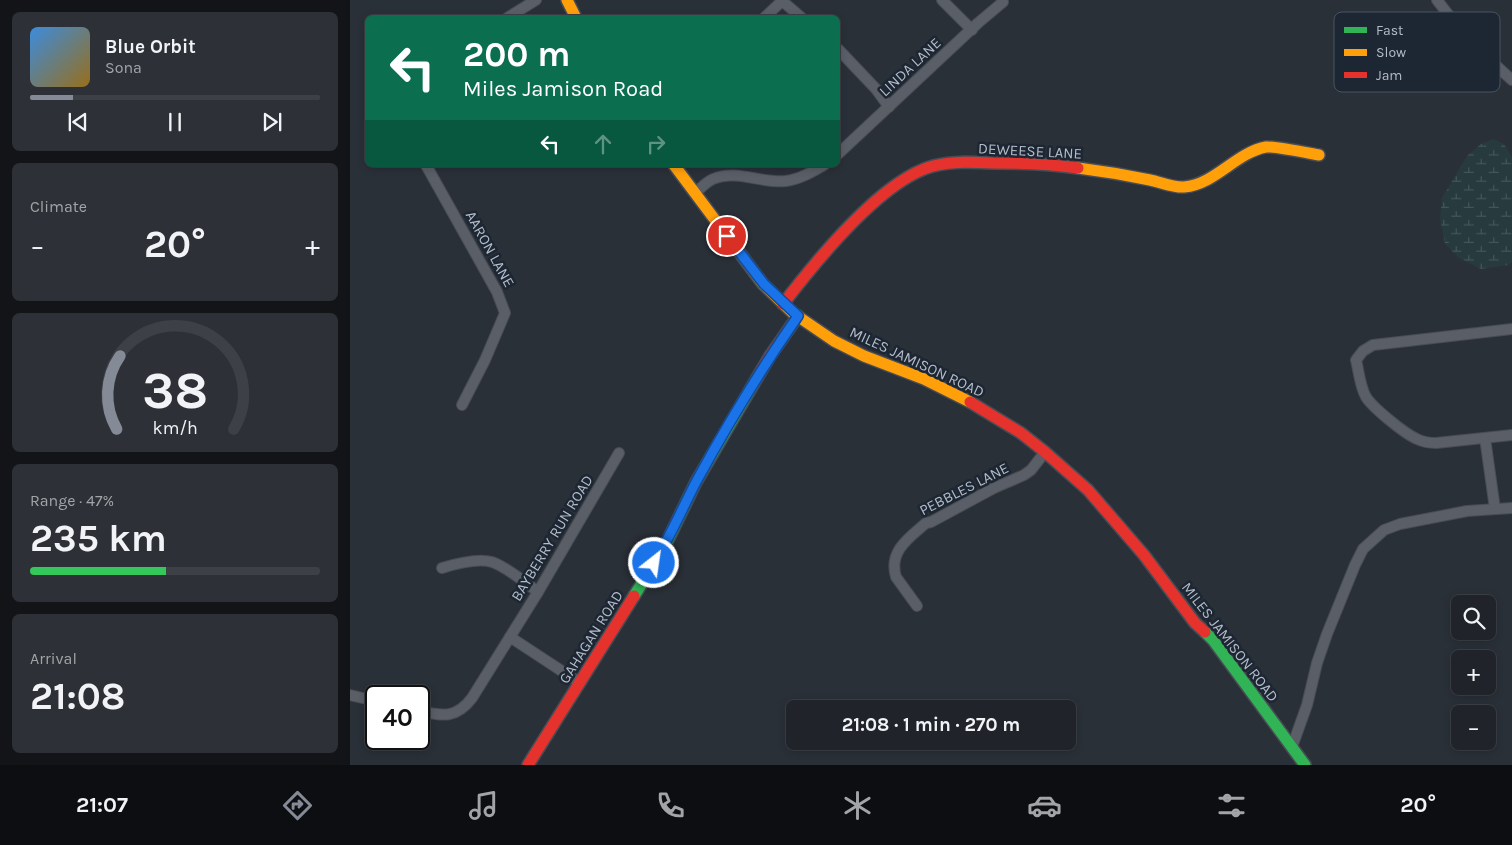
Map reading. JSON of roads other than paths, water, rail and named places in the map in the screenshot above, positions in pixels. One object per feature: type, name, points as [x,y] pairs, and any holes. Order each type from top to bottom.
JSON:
[{"type":"street","points":[[512,15],[536,0]]},
{"type":"street","points":[[767,15],[782,0],[799,15]]},
{"type":"street","points":[[942,0],[972,30]]},
{"type":"street","points":[[1437,0],[1446,12]]},
{"type":"street","points":[[570,1],[575,15]]},
{"type":"street","name":"LINDA LANE","points":[[840,152],[1003,2]]},
{"type":"street","points":[[840,51],[876,89],[889,107]]},
{"type":"street","points":[[1500,69],[1512,80]]},
{"type":"street","name":"DEWEESE LANE","points":[[784,304],[808,272],[867,208],[906,178],[933,166],[963,162],[1053,164],[1114,172],[1182,187],[1203,182],[1237,160],[1267,147],[1320,155]]},
{"type":"street","name":"AARON LANE","points":[[427,167],[497,292],[505,313],[485,360],[462,405]]},
{"type":"street","name":"MILES JAMISON ROAD","points":[[676,167],[764,284],[798,316],[834,341],[864,356],[924,379],[972,403],[1021,433],[1082,484],[1144,555],[1195,623],[1213,640],[1305,765]]},
{"type":"street","points":[[695,193],[708,182],[724,176],[775,182],[787,181],[806,176],[821,167]]},
{"type":"street","name":"GAHAGAN ROAD","points":[[528,765],[664,548],[696,482],[770,356],[798,316]]},
{"type":"street","points":[[1512,329],[1373,345],[1362,351],[1356,360],[1366,397],[1379,411],[1415,439],[1436,443],[1512,435]]},
{"type":"street","points":[[1485,438],[1495,509]]},
{"type":"street","name":"PEBBLES LANE","points":[[917,606],[894,572],[896,552],[926,523],[1031,470],[1046,452]]},
{"type":"street","name":"BAYBERRY RUN ROAD","points":[[430,713],[448,715],[462,710],[472,698],[538,592],[619,453]]},
{"type":"street","points":[[1292,747],[1307,705],[1326,634],[1363,549],[1384,530],[1400,524],[1467,511],[1512,508]]},
{"type":"street","points":[[442,568],[455,564],[482,561],[492,562],[538,592]]},
{"type":"street","points":[[510,637],[580,682]]},
{"type":"street","points":[[350,695],[365,698]]}]
